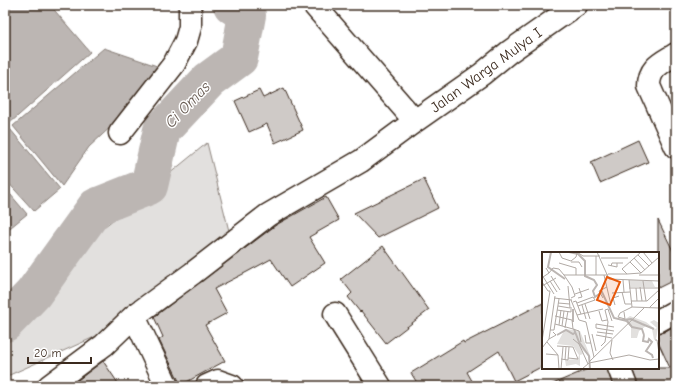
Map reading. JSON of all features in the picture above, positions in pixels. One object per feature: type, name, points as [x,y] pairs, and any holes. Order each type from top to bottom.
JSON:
[{"type":"street","points":[[314,5],[415,121]]},
{"type":"street","name":"Jalan Warga Mulya I","points":[[49,386],[104,345],[134,316],[268,215],[362,162],[415,121],[576,5]]},
{"type":"street","points":[[120,133],[174,64],[186,41],[190,28],[190,10]]},
{"type":"street","points":[[676,54],[658,66],[649,77],[649,86],[676,148]]},
{"type":"street","points":[[659,320],[676,311]]},
{"type":"street","points":[[334,314],[380,386]]},
{"type":"street","points":[[134,316],[167,386]]},
{"type":"street","points":[[619,369],[626,386]]},
{"type":"street","points":[[207,386],[218,381],[232,386]]},
{"type":"shaded area","points":[[5,5],[50,5],[90,52],[10,123],[5,114]]},
{"type":"shaded area","points":[[104,48],[160,67],[115,123],[89,147],[62,186],[13,126]]},
{"type":"shaded area","points":[[5,123],[60,189],[34,211],[5,179]]},
{"type":"shaded area","points":[[207,143],[229,231],[99,335],[5,377],[5,299],[109,223]]},
{"type":"shaded area","points":[[5,188],[27,214],[5,232]]},
{"type":"building","points":[[284,88],[303,130],[275,143],[267,124],[249,132],[235,101],[259,90],[263,98]]},
{"type":"building","points":[[638,140],[648,162],[600,183],[591,162]]},
{"type":"building","points":[[424,179],[438,208],[378,238],[354,213]]},
{"type":"building","points":[[326,197],[339,220],[309,237],[325,263],[290,287],[271,259],[214,289],[227,313],[205,325],[225,361],[181,385],[159,340],[163,337],[154,317],[276,225]]},
{"type":"building","points":[[658,220],[676,257],[676,279],[659,288],[659,252]]},
{"type":"building","points":[[383,246],[429,310],[386,343],[348,297],[352,293],[341,279]]},
{"type":"building","points":[[542,304],[542,367],[514,381],[499,351],[467,372],[475,386],[419,386],[411,373],[463,341],[464,343]]},
{"type":"building","points":[[676,325],[676,386],[638,386],[632,369],[670,368],[659,344],[659,333],[664,332]]},
{"type":"building","points":[[103,361],[120,386],[70,386]]},
{"type":"building","points":[[588,369],[607,369],[612,384],[608,386],[548,386]]},
{"type":"waterway","name":"Ci Omas","points":[[5,323],[33,294],[96,207],[149,186],[162,130],[209,80],[239,58],[247,15],[232,5]]}]
